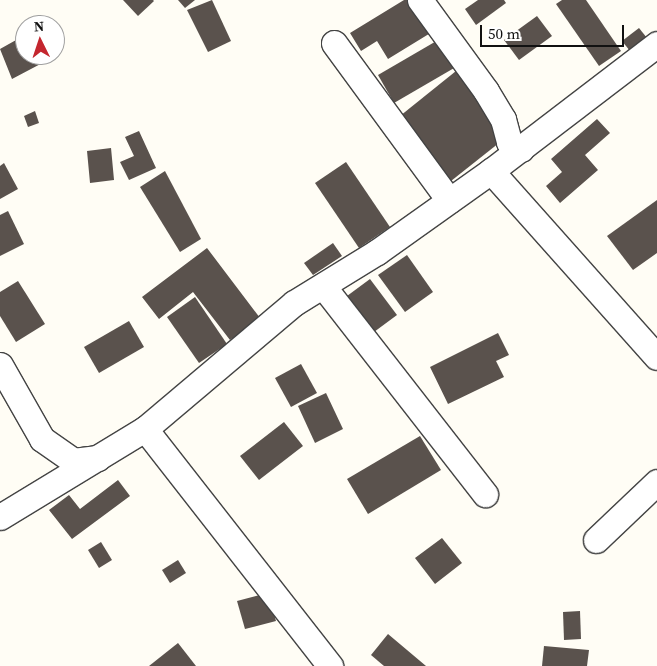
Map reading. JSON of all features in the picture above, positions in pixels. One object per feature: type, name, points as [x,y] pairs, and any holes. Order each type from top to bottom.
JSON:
[{"type":"street","points":[[420,0],[486,91],[503,119],[509,142],[521,149]]},
{"type":"street","points":[[334,43],[449,200]]},
{"type":"street","points":[[0,517],[146,428],[236,349],[323,286],[491,171],[657,44]]},
{"type":"street","points":[[491,171],[657,357]]},
{"type":"street","points":[[323,286],[485,494]]},
{"type":"street","points":[[0,365],[42,439],[73,460],[98,458]]},
{"type":"street","points":[[146,428],[330,666]]},
{"type":"street","points":[[596,540],[657,482]]},
{"type":"building","points":[[123,0],[153,0],[154,1],[138,16]]},
{"type":"building","points":[[178,0],[195,0],[185,8]]},
{"type":"building","points":[[212,0],[231,41],[208,52],[187,10]]},
{"type":"building","points":[[404,0],[419,0],[437,29],[388,59],[377,41],[361,51],[350,33]]},
{"type":"building","points":[[478,0],[504,0],[506,3],[476,25],[465,9]]},
{"type":"building","points":[[562,0],[586,0],[621,51],[599,66],[556,4]]},
{"type":"building","points":[[537,16],[552,36],[519,60],[504,40]]},
{"type":"building","points":[[639,28],[647,38],[630,51],[622,41]]},
{"type":"building","points":[[445,36],[461,64],[394,103],[378,75]]},
{"type":"building","points":[[15,41],[15,65],[39,65],[12,79],[0,49]]},
{"type":"building","points":[[461,67],[513,132],[451,181],[400,116]]},
{"type":"building","points":[[35,111],[39,123],[28,127],[24,116]]},
{"type":"building","points":[[597,119],[610,133],[585,155],[598,170],[560,203],[546,186],[562,172],[551,159]]},
{"type":"building","points":[[139,131],[156,168],[129,180],[120,162],[134,156],[125,137]]},
{"type":"building","points":[[111,148],[114,180],[90,183],[87,151]]},
{"type":"building","points":[[346,162],[390,227],[359,248],[315,183]]},
{"type":"building","points":[[4,163],[18,189],[0,199],[0,166]]},
{"type":"building","points":[[165,171],[201,239],[180,252],[140,187]]},
{"type":"building","points":[[657,200],[657,253],[633,270],[607,236]]},
{"type":"building","points":[[8,211],[24,244],[0,256],[0,215]]},
{"type":"building","points":[[333,243],[342,256],[313,275],[304,263]]},
{"type":"building","points":[[207,248],[260,318],[230,340],[193,292],[159,319],[142,297]]},
{"type":"building","points":[[407,255],[433,292],[405,312],[378,275]]},
{"type":"building","points":[[370,279],[397,315],[374,332],[347,296]]},
{"type":"building","points":[[18,281],[45,324],[16,342],[0,316],[0,292]]},
{"type":"building","points":[[195,297],[227,344],[199,363],[167,317]]},
{"type":"building","points":[[129,321],[144,347],[99,373],[84,347]]},
{"type":"building","points":[[498,333],[509,355],[496,361],[504,377],[448,404],[430,367]]},
{"type":"building","points":[[301,364],[317,393],[291,407],[275,378]]},
{"type":"building","points":[[326,393],[343,429],[315,443],[298,406]]},
{"type":"building","points":[[284,422],[303,446],[259,480],[240,456]]},
{"type":"building","points":[[420,436],[441,470],[368,514],[347,479]]},
{"type":"building","points":[[118,480],[130,496],[72,539],[49,510],[69,495],[80,509]]},
{"type":"building","points":[[442,538],[462,563],[435,584],[415,558]]},
{"type":"building","points":[[101,542],[112,560],[99,568],[88,550]]},
{"type":"building","points":[[178,560],[186,573],[170,583],[162,570]]},
{"type":"building","points":[[268,593],[276,621],[245,629],[237,601]]},
{"type":"building","points":[[580,611],[581,639],[564,640],[563,612]]},
{"type":"building","points":[[388,634],[426,666],[384,666],[371,655]]},
{"type":"building","points":[[178,643],[196,666],[149,666]]},
{"type":"building","points":[[544,646],[589,650],[587,666],[542,666]]}]
